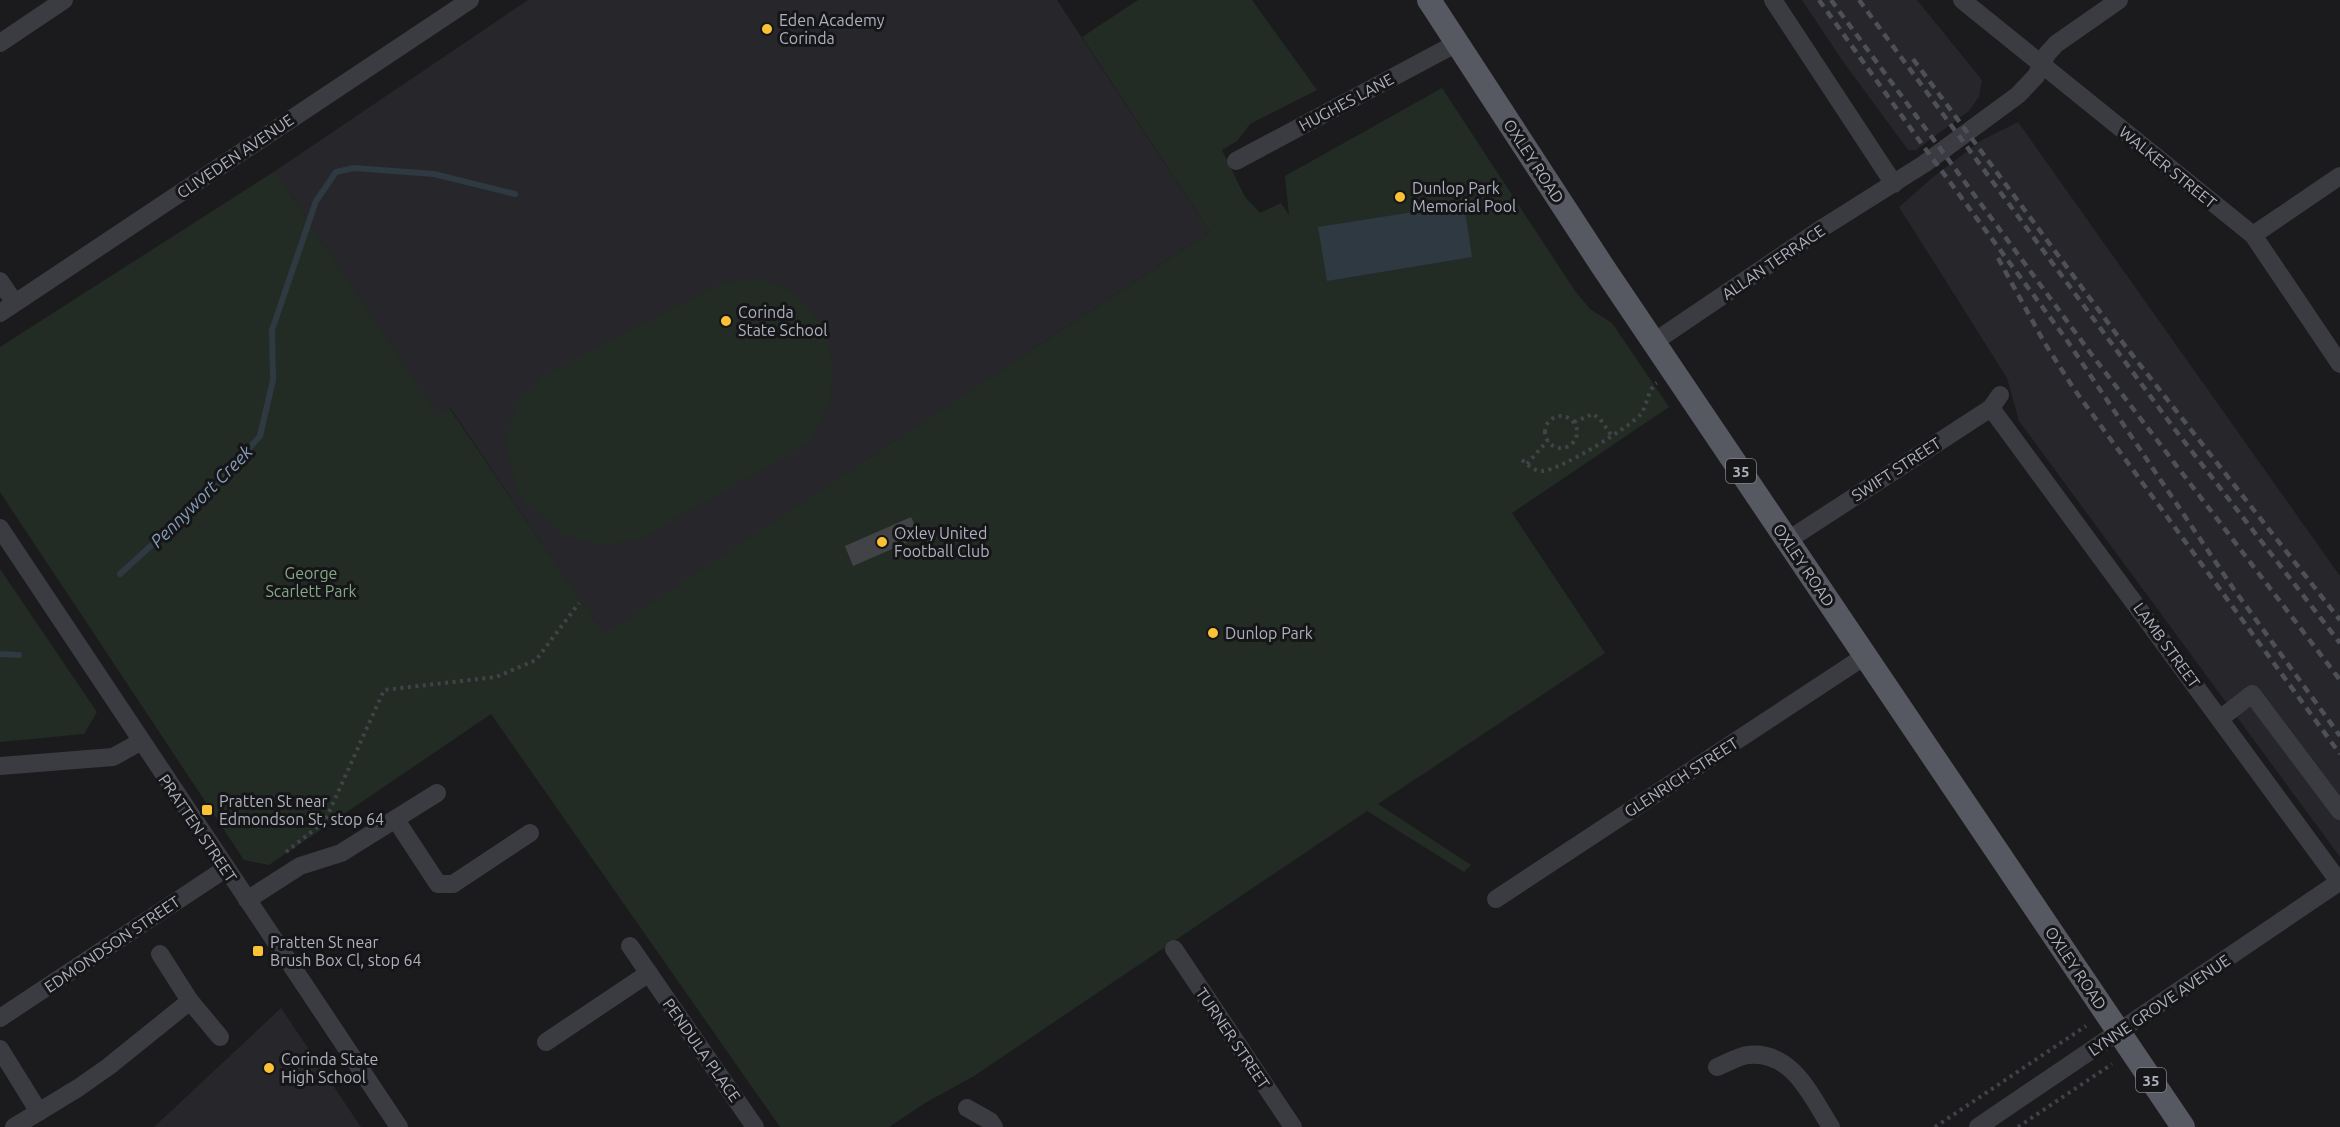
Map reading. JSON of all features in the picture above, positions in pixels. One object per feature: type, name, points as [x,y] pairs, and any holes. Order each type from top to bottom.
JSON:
[{"type":"main road","name":"OXLEY ROAD","points":[[1429,0],[1654,342],[2183,1127]]},
{"type":"street","points":[[0,43],[64,0]]},
{"type":"street","name":"CLIVEDEN AVENUE","points":[[7,308],[470,0]]},
{"type":"street","points":[[1773,0],[1894,184]]},
{"type":"street","name":"WALKER STREET","points":[[1962,0],[2253,235],[2340,364]]},
{"type":"street","name":"ALLAN TERRACE","points":[[1654,342],[1824,227],[1894,184],[2018,95],[2036,76],[2056,44],[2119,0]]},
{"type":"street","name":"HUGHES LANE","points":[[1236,161],[1457,43]]},
{"type":"street","points":[[2253,235],[2340,176]]},
{"type":"street","points":[[0,281],[7,308]]},
{"type":"street","name":"SWIFT STREET","points":[[1788,540],[1996,401]]},
{"type":"street","name":"LAMB STREET","points":[[1996,401],[2339,883]]},
{"type":"street","name":"PRATTEN STREET","points":[[0,528],[399,1127]]},
{"type":"street","name":"GLENRICH STREET","points":[[1496,899],[1865,656]]},
{"type":"street","points":[[2221,718],[2252,694],[2340,811]]},
{"type":"street","points":[[0,766],[113,756],[140,741]]},
{"type":"street","points":[[247,900],[300,866],[340,854],[437,793]]},
{"type":"street","points":[[396,820],[438,884],[453,884],[530,832]]},
{"type":"street","name":"EDMONDSON STREET","points":[[0,1018],[225,869]]},
{"type":"street","name":"LYNNE GROVE AVENUE","points":[[1978,1127],[2339,883]]},
{"type":"street","name":"PENDULA PLACE","points":[[630,946],[755,1127]]},
{"type":"street","name":"TURNER STREET","points":[[1174,949],[1293,1127]]},
{"type":"street","points":[[160,954],[190,1000],[220,1037]]},
{"type":"street","points":[[546,1042],[649,973]]},
{"type":"street","points":[[14,1127],[108,1067],[190,1000]]},
{"type":"street","points":[[0,1048],[39,1112]]},
{"type":"street","points":[[1717,1068],[1747,1055],[1775,1058],[1795,1071],[1832,1127]]},
{"type":"street","points":[[967,1108],[990,1121],[994,1127]]},
{"type":"path","points":[[1522,460],[1539,471],[1556,468],[1579,456],[1642,413],[1652,387],[1658,382]]},
{"type":"path","points":[[1574,422],[1593,414],[1600,419],[1611,435]]},
{"type":"path","points":[[1564,416],[1574,422],[1577,436],[1571,444],[1561,447],[1548,440],[1547,425],[1554,418],[1564,416]]},
{"type":"path","points":[[1527,464],[1548,440]]},
{"type":"path","points":[[277,859],[325,821],[384,690],[496,677],[536,660],[579,603]]},
{"type":"path","points":[[1935,1127],[2086,1026]]},
{"type":"path","points":[[2018,1127],[2112,1064]]},
{"type":"shaded area","name":"Corinda State School","points":[[528,0],[1057,0],[1210,232],[604,635],[451,409],[438,417],[275,171]]},
{"type":"shaded area","points":[[1802,0],[1917,0],[1982,80],[1979,97],[1969,111],[1916,150],[1908,150],[1842,60]]},
{"type":"shaded area","points":[[2018,122],[2340,576],[2340,857],[2019,421],[2007,378],[1899,207],[1933,177],[1982,140]]},
{"type":"shaded area","points":[[1464,204],[1472,257],[1327,281],[1318,227]]},
{"type":"shaded area","name":"Corinda State High School","points":[[281,1008],[361,1127],[154,1127]]},
{"type":"green space","name":"Dunlop Park","points":[[1138,0],[1252,0],[1317,90],[1250,124],[1237,141],[1222,150],[1245,197],[1260,213],[1281,203],[1289,215],[1285,176],[1442,88],[1575,291],[1590,309],[1612,323],[1669,407],[1512,513],[1605,653],[1378,804],[1471,865],[1464,872],[1367,811],[974,1076],[925,1103],[889,1127],[780,1127],[491,714],[269,865],[244,860],[0,492],[0,347],[275,171],[438,416],[450,409],[604,634],[1210,232],[1082,37]]},
{"type":"green space","points":[[762,278],[794,292],[825,329],[833,365],[830,403],[808,444],[644,537],[605,546],[565,536],[519,496],[505,442],[516,405],[545,375],[720,283]]},
{"type":"green space","points":[[0,569],[97,712],[84,734],[0,742]]},
{"type":"building","name":"Oxley United Football Club","points":[[911,517],[920,537],[853,566],[845,546]]},
{"type":"waterway","name":"Pennywort Creek","points":[[120,574],[210,492],[260,436],[273,380],[272,330],[316,201],[336,172],[354,168],[434,174],[515,194]]},
{"type":"waterway","name":"Pennywort Creek","points":[[0,654],[19,655]]},
{"type":"railway","points":[[1819,0],[2066,339],[2233,588],[2340,736]]},
{"type":"railway","points":[[1831,0],[2089,351],[2340,680]]},
{"type":"railway","points":[[1859,0],[2173,427],[2340,643]]},
{"type":"railway","points":[[1913,59],[2123,343],[2340,620]]},
{"type":"railway","points":[[1998,258],[2044,342],[2074,389],[2340,754]]},
{"type":"place","name":"Eden Academy Corinda","points":[[767,29]]},
{"type":"place","name":"Dunlop Park Memorial Pool","points":[[1400,197]]},
{"type":"place","name":"Corinda State School","points":[[726,321]]},
{"type":"place","name":"Oxley United Football Club","points":[[882,542]]},
{"type":"place","name":"Dunlop Park","points":[[1213,633]]},
{"type":"place","name":"Pratten St near Edmondson St, stop 64","points":[[207,810]]},
{"type":"place","name":"Pratten St near Brush Box Cl, stop 64","points":[[258,951]]},
{"type":"place","name":"Corinda State High School","points":[[269,1068]]},
{"type":"park label","name":"George Scarlett Park","points":[[311,582]]}]
